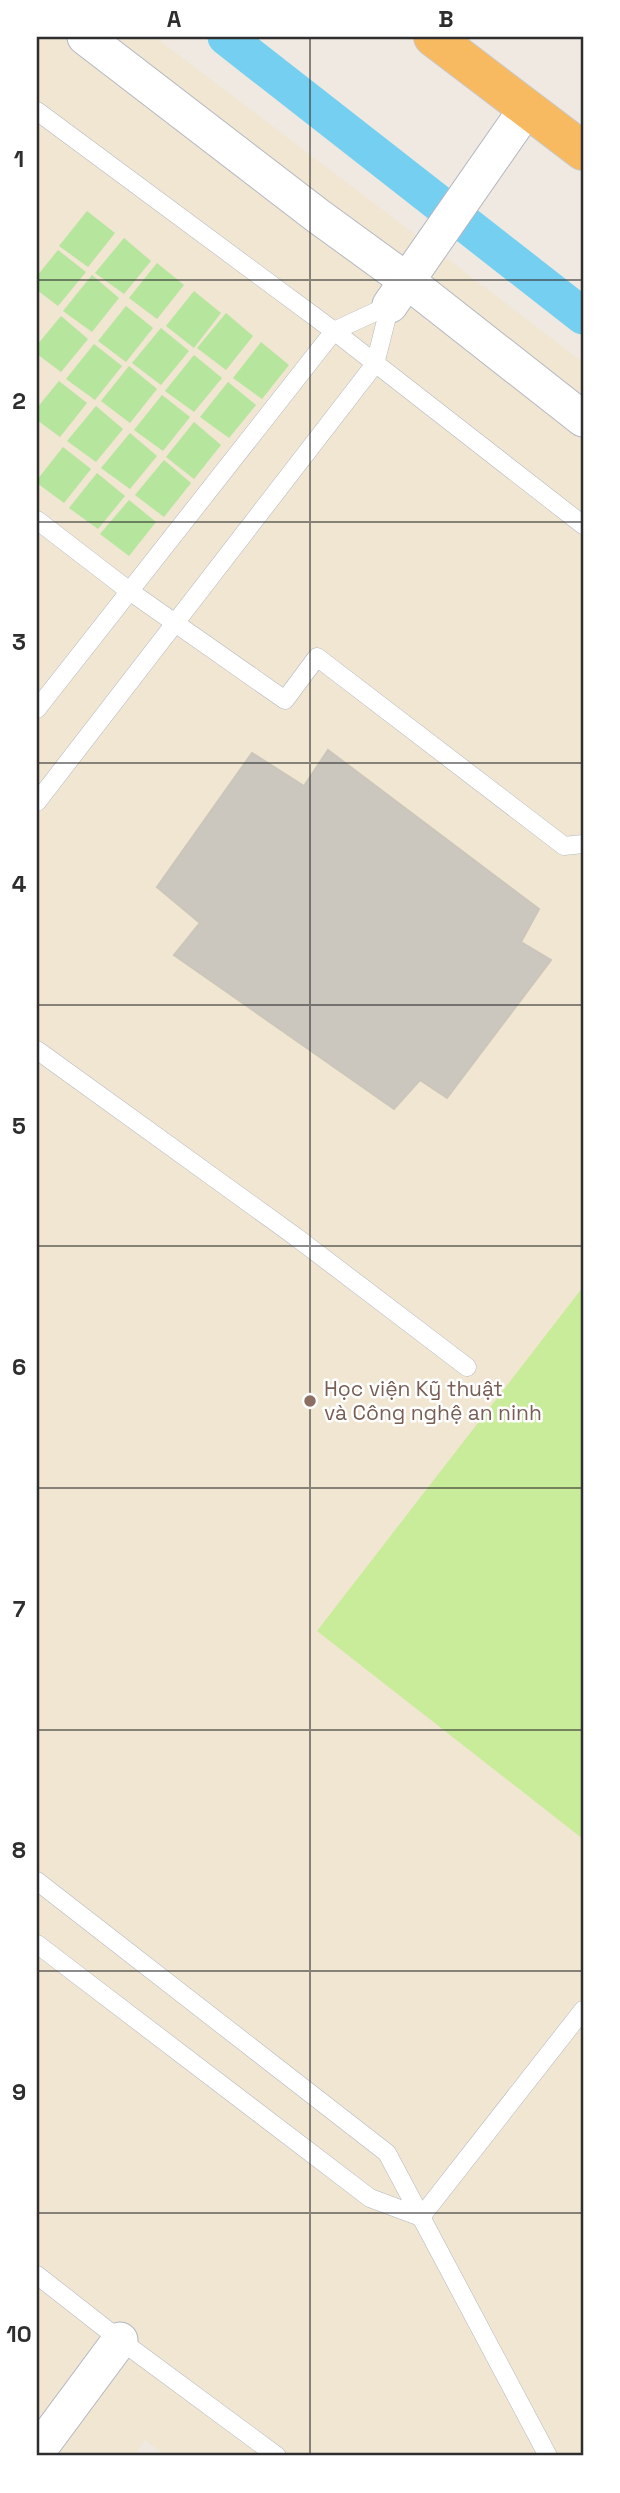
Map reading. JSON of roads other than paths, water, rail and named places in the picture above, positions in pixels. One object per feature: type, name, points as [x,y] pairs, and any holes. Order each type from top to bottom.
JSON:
[{"type":"highway","points":[[433,37],[583,151]]},
{"type":"street","points":[[85,37],[308,208],[398,292],[583,419]]},
{"type":"street","points":[[398,292],[527,108]]},
{"type":"street","points":[[37,2452],[120,2340]]},
{"type":"lane","points":[[37,111],[334,331],[583,525]]},
{"type":"lane","points":[[37,709],[334,331],[398,292]]},
{"type":"lane","points":[[37,802],[375,364],[398,292]]},
{"type":"lane","points":[[37,520],[128,590],[285,700],[317,657],[564,846],[583,844]]},
{"type":"lane","points":[[37,1050],[296,1237],[467,1367]]},
{"type":"lane","points":[[37,1881],[387,2153],[548,2456]]},
{"type":"lane","points":[[37,1944],[370,2198],[421,2217]]},
{"type":"lane","points":[[421,2217],[583,2010]]},
{"type":"lane","points":[[37,2275],[277,2456]]},
{"type":"waterway","points":[[226,37],[583,316]]},
{"type":"place","name":"Học viện Kỹ thuật và Công nghệ an ninh","points":[[310,1401]]}]
